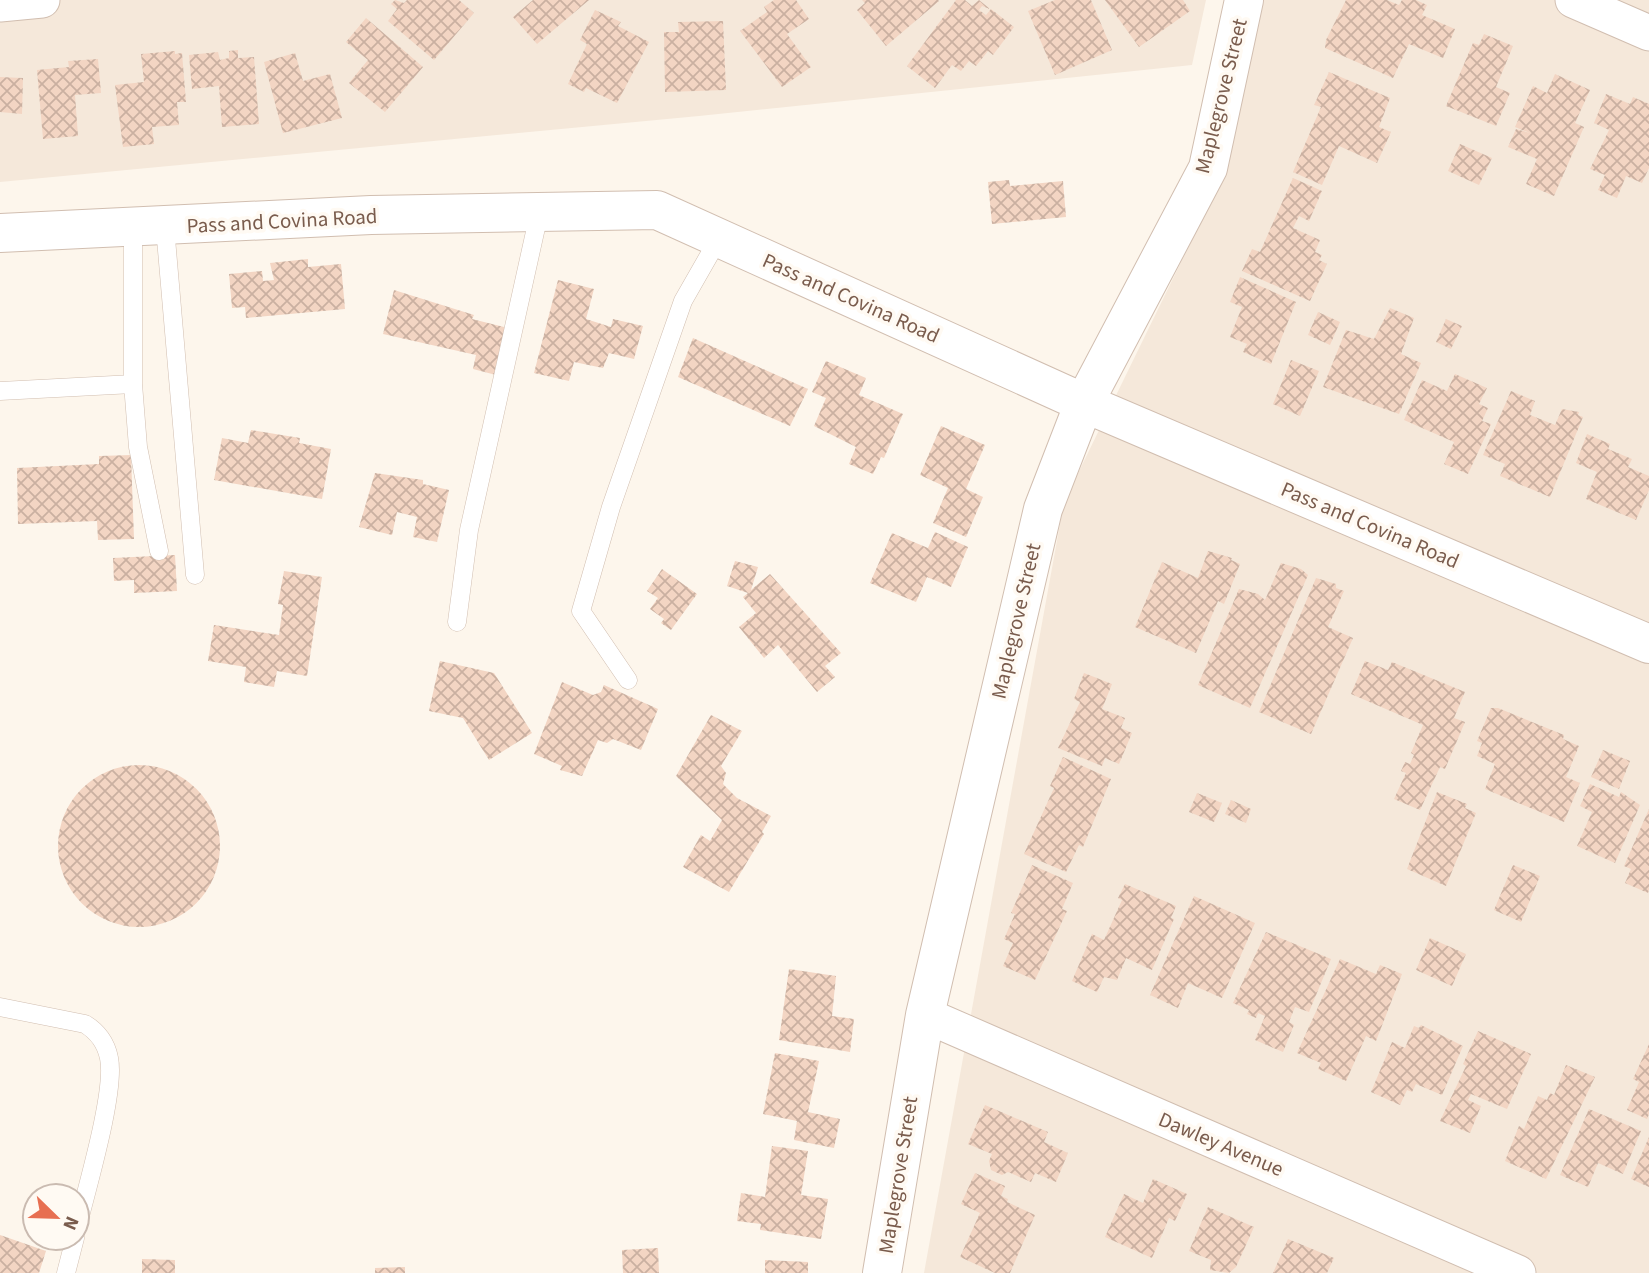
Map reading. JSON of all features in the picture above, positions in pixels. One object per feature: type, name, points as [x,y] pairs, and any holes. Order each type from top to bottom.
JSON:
[{"type":"street","points":[[0,4],[42,0]]},
{"type":"street","name":"Maplegrove Street","points":[[882,1273],[925,1015],[1042,509],[1084,403],[1208,168],[1244,0]]},
{"type":"street","points":[[1573,0],[1649,33]]},
{"type":"street","name":"Pass and Covina Road","points":[[0,233],[149,228],[371,215],[657,210],[1084,403],[1649,644]]},
{"type":"street","name":"Dawley Avenue","points":[[925,1015],[1518,1273]]},
{"type":"lane","points":[[457,622],[469,530],[539,214]]},
{"type":"lane","points":[[149,228],[134,384],[138,447],[159,551]]},
{"type":"lane","points":[[149,228],[195,575]]},
{"type":"lane","points":[[628,680],[581,611],[611,507],[683,301],[719,238]]},
{"type":"lane","points":[[0,391],[134,384]]},
{"type":"lane","points":[[0,1007],[85,1024],[96,1031],[104,1044],[110,1061],[107,1098],[88,1182]]},
{"type":"lane","points":[[66,1273],[71,1252]]},
{"type":"shaded area","points":[[0,0],[1206,0],[1192,65],[699,116],[0,182]]},
{"type":"shaded area","points":[[1264,0],[1649,0],[1649,1273],[924,1273],[1064,502],[1224,174]]},
{"type":"building","points":[[395,0],[404,3],[407,0],[459,0],[474,13],[434,60],[388,21],[397,9],[391,4]]},
{"type":"building","points":[[533,0],[589,0],[537,44],[513,17]]},
{"type":"building","points":[[774,0],[796,0],[809,19],[787,34],[811,67],[782,87],[740,31],[767,12],[764,7]]},
{"type":"building","points":[[862,0],[939,1],[886,46],[857,10],[865,3]]},
{"type":"building","points":[[956,0],[965,0],[972,6],[979,0],[990,9],[982,6],[979,10],[986,15],[991,9],[1014,27],[993,55],[988,51],[976,66],[969,61],[961,71],[952,65],[935,88],[907,66]]},
{"type":"building","points":[[1055,0],[1091,0],[1112,50],[1055,75],[1028,11]]},
{"type":"building","points":[[1105,0],[1183,0],[1190,11],[1139,47]]},
{"type":"building","points":[[1346,0],[1387,0],[1399,5],[1402,0],[1416,0],[1427,5],[1422,15],[1455,29],[1443,58],[1409,44],[1393,78],[1325,48],[1326,40]]},
{"type":"building","points":[[595,10],[621,22],[618,26],[649,42],[617,103],[586,88],[584,92],[568,84],[587,44],[580,40]]},
{"type":"building","points":[[366,18],[423,67],[385,112],[349,83],[368,60],[346,42]]},
{"type":"building","points":[[723,21],[726,90],[665,92],[664,32],[679,32],[678,22]]},
{"type":"building","points":[[1484,34],[1513,46],[1496,87],[1510,93],[1496,126],[1446,106],[1473,43],[1479,45]]},
{"type":"building","points":[[238,50],[238,58],[254,57],[259,124],[222,127],[219,86],[192,89],[189,55],[218,52],[220,60],[229,58],[229,51]]},
{"type":"building","points":[[175,51],[175,54],[182,53],[186,102],[177,102],[179,125],[152,127],[154,144],[123,147],[115,85],[144,82],[141,54]]},
{"type":"building","points":[[295,53],[303,81],[330,74],[342,118],[283,133],[264,62]]},
{"type":"building","points":[[98,59],[101,93],[75,95],[78,136],[43,139],[37,70],[69,67],[68,61]]},
{"type":"building","points":[[1329,72],[1390,98],[1379,127],[1391,132],[1377,163],[1339,146],[1322,185],[1293,172],[1321,107],[1314,105]]},
{"type":"building","points":[[1555,74],[1590,90],[1575,123],[1584,127],[1554,196],[1526,184],[1537,159],[1508,147],[1516,129],[1530,133],[1515,127],[1533,86],[1547,93]]},
{"type":"building","points":[[0,77],[23,78],[22,114],[0,112]]},
{"type":"building","points":[[1606,94],[1630,104],[1633,97],[1649,104],[1649,168],[1642,183],[1626,176],[1617,198],[1598,190],[1605,175],[1590,169],[1609,130],[1594,123]]},
{"type":"building","points":[[1460,144],[1492,158],[1479,185],[1448,171]]},
{"type":"building","points":[[1293,178],[1322,191],[1309,221],[1299,216],[1293,228],[1320,240],[1315,252],[1322,255],[1319,260],[1327,264],[1310,301],[1242,271],[1252,249],[1260,252]]},
{"type":"building","points":[[1009,180],[1010,186],[1063,181],[1066,217],[992,224],[988,182]]},
{"type":"building","points":[[308,259],[308,267],[341,264],[345,309],[246,318],[245,307],[232,308],[229,274],[262,271],[263,281],[274,280],[270,263]]},
{"type":"building","points":[[1240,277],[1296,302],[1271,364],[1243,352],[1247,344],[1230,337],[1242,307],[1230,302]]},
{"type":"building","points":[[558,280],[594,289],[586,319],[611,327],[613,319],[643,326],[634,359],[609,353],[603,368],[574,362],[569,381],[534,373]]},
{"type":"building","points":[[394,290],[474,315],[472,319],[508,328],[496,375],[473,369],[476,355],[383,334]]},
{"type":"building","points":[[1390,308],[1414,318],[1401,354],[1421,363],[1399,414],[1323,387],[1346,330],[1374,339]]},
{"type":"building","points":[[1318,312],[1340,322],[1330,345],[1308,335]]},
{"type":"building","points":[[1446,319],[1462,326],[1451,349],[1436,342]]},
{"type":"building","points":[[693,338],[808,389],[790,426],[678,377]]},
{"type":"building","points":[[1291,360],[1319,371],[1300,416],[1273,404]]},
{"type":"building","points":[[826,361],[866,378],[859,395],[903,414],[884,458],[881,457],[873,474],[849,464],[856,447],[814,426],[826,398],[812,392]]},
{"type":"building","points":[[1455,374],[1487,388],[1479,404],[1488,408],[1482,421],[1491,424],[1468,474],[1444,464],[1454,442],[1404,420],[1422,380],[1447,391]]},
{"type":"building","points":[[1511,391],[1535,401],[1530,415],[1555,425],[1562,409],[1579,412],[1578,415],[1583,417],[1550,497],[1500,476],[1505,464],[1483,455]]},
{"type":"building","points":[[941,426],[985,445],[966,489],[983,497],[966,537],[933,523],[948,488],[920,475]]},
{"type":"building","points":[[251,430],[300,438],[299,443],[331,449],[322,499],[214,480],[222,438],[248,443]]},
{"type":"building","points":[[1587,434],[1610,444],[1608,449],[1632,459],[1628,467],[1649,476],[1649,490],[1636,520],[1586,499],[1597,472],[1576,463]]},
{"type":"building","points":[[131,455],[134,539],[98,540],[97,521],[18,524],[17,468],[99,464],[99,456]]},
{"type":"building","points":[[375,473],[423,480],[423,484],[449,490],[437,542],[413,537],[417,517],[397,512],[392,535],[359,527]]},
{"type":"building","points":[[935,532],[968,547],[951,587],[927,577],[916,602],[870,583],[892,533],[928,548]]},
{"type":"building","points":[[1208,551],[1232,558],[1231,560],[1240,564],[1224,604],[1218,601],[1196,653],[1135,627],[1162,562],[1198,578]]},
{"type":"building","points":[[175,555],[177,591],[134,593],[134,580],[114,581],[113,558]]},
{"type":"building","points":[[735,561],[758,567],[751,590],[770,574],[841,653],[825,666],[835,677],[817,692],[778,645],[764,658],[739,627],[756,613],[743,597],[748,593],[727,586]]},
{"type":"building","points":[[1281,563],[1301,569],[1308,575],[1250,708],[1198,685],[1239,589],[1258,594],[1265,600]]},
{"type":"building","points":[[662,569],[697,594],[671,630],[661,623],[664,619],[650,609],[658,598],[647,591]]},
{"type":"building","points":[[284,571],[322,577],[307,676],[277,671],[274,687],[244,682],[246,667],[208,661],[214,625],[279,635],[283,605],[278,604]]},
{"type":"building","points":[[1316,578],[1336,584],[1336,588],[1344,591],[1328,627],[1353,638],[1311,734],[1259,712]]},
{"type":"building","points":[[440,661],[494,673],[532,733],[489,760],[463,718],[429,711]]},
{"type":"building","points":[[1365,661],[1388,670],[1392,662],[1465,692],[1454,718],[1465,722],[1445,769],[1440,767],[1420,810],[1394,799],[1406,773],[1401,771],[1405,762],[1410,764],[1414,755],[1411,753],[1423,725],[1351,694]]},
{"type":"building","points":[[1084,673],[1112,684],[1102,709],[1125,718],[1121,728],[1132,733],[1119,764],[1105,758],[1102,766],[1058,748],[1080,702],[1074,699]]},
{"type":"building","points":[[562,682],[593,695],[601,692],[604,685],[658,709],[641,750],[613,739],[607,743],[598,740],[582,776],[560,770],[562,766],[534,754]]},
{"type":"building","points":[[1491,708],[1498,708],[1564,735],[1563,739],[1579,746],[1566,777],[1580,783],[1564,822],[1485,789],[1495,764],[1477,756],[1482,743],[1477,741]]},
{"type":"building","points":[[711,715],[742,731],[721,766],[726,773],[723,784],[737,798],[771,816],[762,832],[764,834],[729,892],[683,867],[701,835],[710,841],[722,820],[676,776]]},
{"type":"building","points":[[1603,750],[1630,761],[1619,789],[1591,777]]},
{"type":"building","points":[[1063,757],[1111,779],[1083,847],[1079,845],[1066,872],[1024,854],[1054,788],[1050,786]]},
{"type":"building","points":[[139,765],[170,771],[196,789],[214,815],[220,846],[214,877],[196,903],[170,921],[139,927],[108,921],[82,903],[64,877],[58,846],[64,815],[82,789],[108,771]]},
{"type":"building","points":[[1590,784],[1619,797],[1621,792],[1640,805],[1615,863],[1577,846],[1592,812],[1580,806]]},
{"type":"building","points":[[1437,792],[1467,804],[1465,808],[1476,813],[1446,886],[1407,869]]},
{"type":"building","points":[[1197,793],[1222,803],[1214,822],[1189,812]]},
{"type":"building","points":[[1231,800],[1251,809],[1246,823],[1225,814]]},
{"type":"building","points":[[1649,809],[1648,893],[1625,883],[1631,869],[1624,866]]},
{"type":"building","points":[[1032,865],[1073,883],[1062,909],[1067,911],[1035,980],[1003,966],[1013,943],[1004,939],[1015,914],[1011,913]]},
{"type":"building","points":[[1513,865],[1540,876],[1521,922],[1494,910]]},
{"type":"building","points":[[1125,884],[1176,906],[1171,918],[1174,919],[1152,970],[1126,958],[1117,980],[1104,977],[1097,992],[1072,981],[1092,934],[1104,940],[1122,900],[1118,898]]},
{"type":"building","points":[[1194,896],[1255,923],[1222,998],[1188,983],[1178,1008],[1150,995]]},
{"type":"building","points":[[1266,932],[1331,959],[1309,1012],[1295,1007],[1289,1022],[1294,1025],[1283,1052],[1255,1040],[1265,1016],[1258,1013],[1256,1018],[1247,1014],[1249,1010],[1233,1003]]},
{"type":"building","points":[[1430,938],[1466,954],[1452,986],[1416,970]]},
{"type":"building","points":[[1340,959],[1376,974],[1380,965],[1402,974],[1376,1041],[1366,1036],[1346,1081],[1318,1069],[1321,1063],[1297,1053]]},
{"type":"building","points":[[789,969],[836,976],[832,1016],[854,1019],[850,1052],[779,1040]]},
{"type":"building","points":[[1421,1025],[1463,1046],[1442,1095],[1416,1084],[1412,1092],[1407,1090],[1400,1105],[1371,1092],[1392,1042],[1405,1048],[1414,1026],[1419,1028]]},
{"type":"building","points":[[1478,1031],[1531,1054],[1507,1109],[1471,1094],[1468,1100],[1481,1106],[1470,1133],[1440,1121],[1466,1066],[1463,1064]]},
{"type":"building","points":[[1649,1044],[1647,1119],[1627,1110],[1639,1082],[1633,1079]]},
{"type":"building","points":[[775,1053],[819,1061],[808,1112],[840,1119],[834,1148],[794,1140],[797,1121],[763,1114]]},
{"type":"building","points":[[1566,1065],[1595,1077],[1546,1179],[1505,1161],[1519,1126],[1524,1129],[1538,1096],[1547,1100],[1550,1093],[1554,1095]]},
{"type":"building","points":[[985,1105],[1048,1132],[1044,1142],[1068,1153],[1056,1182],[1035,1173],[1031,1182],[1008,1172],[1002,1175],[991,1170],[989,1161],[992,1154],[968,1144]]},
{"type":"building","points":[[1589,1109],[1641,1131],[1623,1174],[1598,1163],[1588,1187],[1560,1175]]},
{"type":"building","points":[[1649,1137],[1649,1187],[1631,1179]]},
{"type":"building","points":[[772,1146],[808,1151],[801,1195],[828,1199],[821,1239],[760,1230],[761,1224],[737,1221],[741,1193],[765,1197]]},
{"type":"building","points":[[975,1173],[1005,1186],[1001,1196],[1008,1199],[1007,1202],[1035,1215],[1010,1273],[995,1273],[960,1257],[980,1213],[961,1204]]},
{"type":"building","points":[[1153,1179],[1187,1194],[1175,1221],[1169,1218],[1152,1258],[1105,1237],[1124,1194],[1143,1203]]},
{"type":"building","points":[[1208,1207],[1254,1227],[1236,1267],[1229,1273],[1210,1270],[1211,1260],[1189,1251]]},
{"type":"building","points":[[0,1235],[21,1242],[21,1252],[46,1252],[39,1273],[0,1273]]},
{"type":"building","points":[[1288,1239],[1334,1258],[1327,1273],[1273,1273]]},
{"type":"building","points":[[658,1248],[659,1273],[623,1273],[622,1250]]},
{"type":"building","points":[[142,1259],[175,1260],[175,1273],[142,1273]]},
{"type":"building","points":[[765,1260],[808,1262],[808,1273],[765,1273]]},
{"type":"building","points":[[405,1267],[405,1273],[375,1273],[375,1268]]}]
